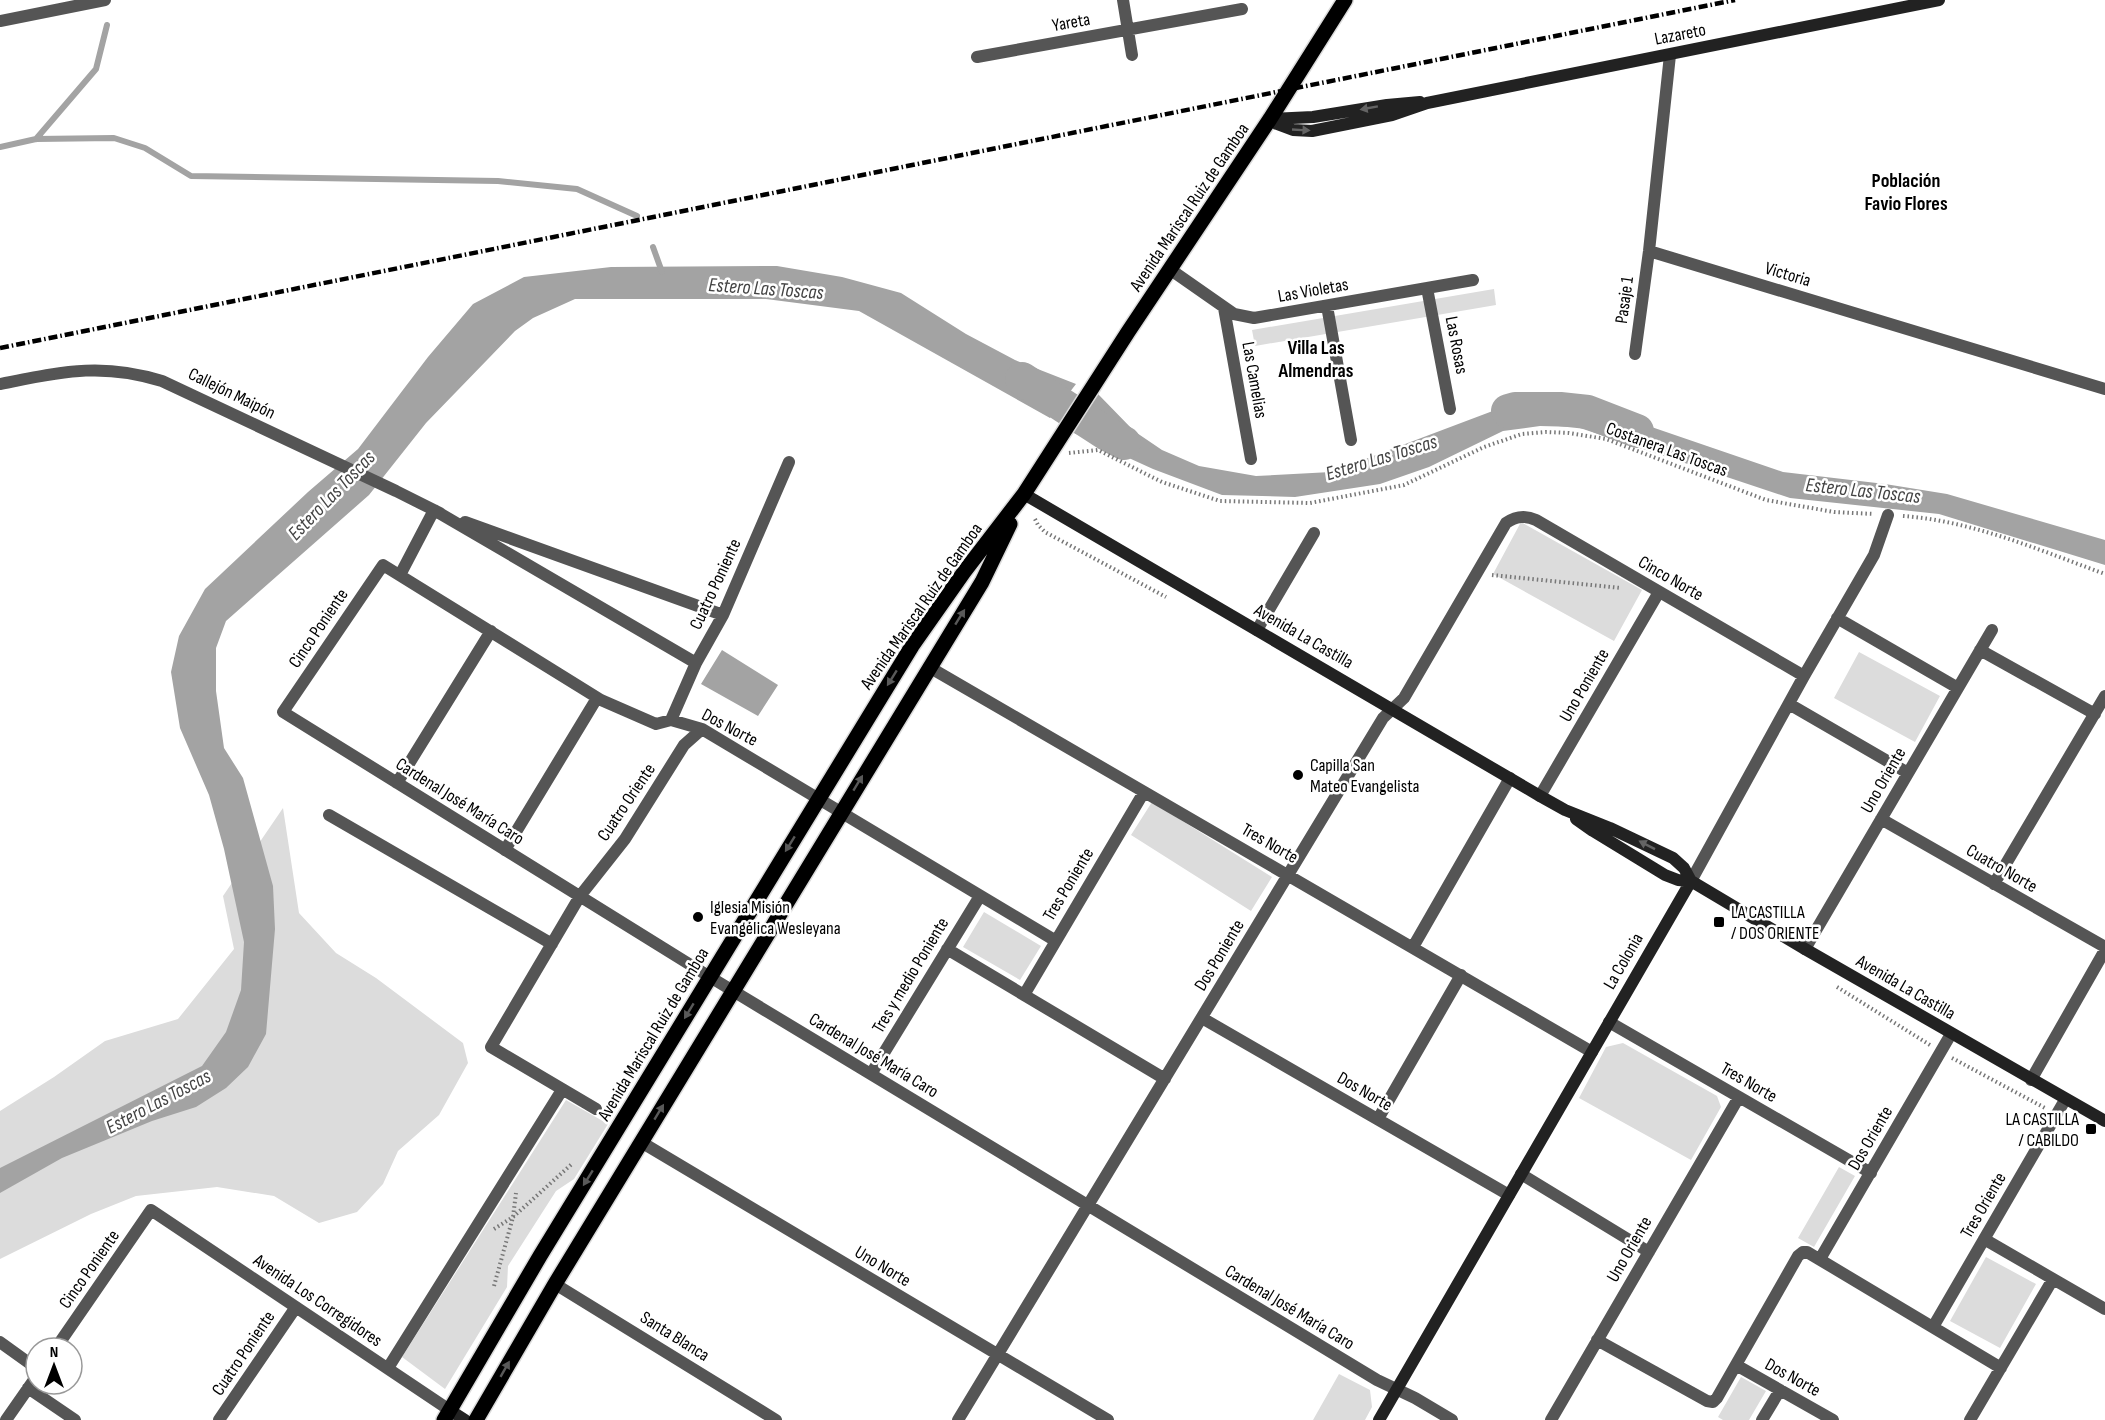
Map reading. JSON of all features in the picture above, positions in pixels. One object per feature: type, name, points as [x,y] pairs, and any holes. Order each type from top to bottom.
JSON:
[{"type":"main road","name":"Avenida Mariscal Ruiz de Gamboa","points":[[448,1415],[540,1256],[912,646],[964,572],[1024,494],[1270,119],[1345,0]]},
{"type":"main road","name":"Avenida Mariscal Ruiz de Gamboa","points":[[476,1420],[555,1284],[840,812],[982,582],[1024,494]]},
{"type":"street","points":[[0,21],[105,0]]},
{"type":"street","points":[[1123,0],[1132,55]]},
{"type":"street","name":"Lazareto","points":[[1270,119],[1313,117],[1387,105],[1427,103],[1939,0]]},
{"type":"street","name":"Yareta","points":[[977,57],[1242,9]]},
{"type":"street","points":[[1649,251],[1670,55]]},
{"type":"street","name":"Pasaje 1","points":[[1635,354],[1649,251]]},
{"type":"street","name":"Victoria","points":[[1649,251],[2105,389]]},
{"type":"street","name":"Las Violetas","points":[[1171,270],[1234,314],[1254,318],[1473,280]]},
{"type":"street","name":"Las Rosas","points":[[1427,288],[1450,409]]},
{"type":"street","points":[[1327,306],[1351,440]]},
{"type":"street","name":"Las Camelias","points":[[1224,308],[1251,459]]},
{"type":"street","name":"Callejón Maipón","points":[[0,384],[84,369],[124,371],[144,375],[181,388],[434,510],[696,663]]},
{"type":"street","name":"Cuatro Poniente","points":[[671,720],[696,663],[723,615],[789,462]]},
{"type":"street","name":"Avenida La Castilla","points":[[1024,494],[1565,810],[1593,831],[1665,874],[1678,880],[1691,880],[1951,1034],[2105,1121]]},
{"type":"street","points":[[400,575],[434,510]]},
{"type":"street","name":"Callejón Maipón","points":[[434,510],[723,615]]},
{"type":"street","name":"La Colonia","points":[[1379,1420],[1691,880],[1874,555],[1888,515]]},
{"type":"street","name":"Dos Poniente","points":[[958,1420],[1383,718],[1404,698],[1506,523],[1517,517]]},
{"type":"street","name":"Cinco Norte","points":[[1517,517],[1530,517],[1536,520],[1804,676]]},
{"type":"street","points":[[1257,630],[1314,533]]},
{"type":"street","name":"Dos Norte","points":[[383,564],[597,698],[656,724],[671,720],[702,729],[1056,941]]},
{"type":"street","name":"Cinco Poniente","points":[[283,712],[383,564]]},
{"type":"street","name":"Uno Poniente","points":[[1540,796],[1659,592]]},
{"type":"street","points":[[1837,618],[1958,688]]},
{"type":"street","name":"Uno Oriente","points":[[1805,949],[1992,630]]},
{"type":"street","points":[[397,783],[491,632]]},
{"type":"street","points":[[1980,650],[2095,714]]},
{"type":"street","name":"Tres Norte","points":[[929,667],[1592,1052]]},
{"type":"street","points":[[1994,884],[2105,696]]},
{"type":"street","points":[[505,850],[597,698]]},
{"type":"street","points":[[1789,704],[1908,773]]},
{"type":"street","name":"Cardenal José María Caro","points":[[283,712],[733,991],[1377,1380],[1452,1420]]},
{"type":"street","name":"Cuatro Oriente","points":[[580,896],[625,839],[684,745],[702,729]]},
{"type":"street","points":[[1413,948],[1510,778]]},
{"type":"street","name":"Tres Poniente","points":[[1024,995],[1144,792]]},
{"type":"street","points":[[329,815],[552,944]]},
{"type":"street","name":"Cuatro Norte","points":[[1881,819],[2105,949]]},
{"type":"street","points":[[580,896],[491,1047],[596,1109]]},
{"type":"street","name":"Tres y medio Poniente","points":[[871,1074],[980,896]]},
{"type":"street","points":[[947,949],[1165,1079]]},
{"type":"street","points":[[2031,1080],[2105,949]]},
{"type":"street","points":[[1377,1119],[1461,975]]},
{"type":"street","name":"Dos Norte","points":[[1202,1018],[1509,1195]]},
{"type":"street","name":"Tres Norte","points":[[1609,1022],[1871,1173]]},
{"type":"street","name":"Dos Oriente","points":[[1820,1259],[1951,1034]]},
{"type":"street","points":[[388,1368],[562,1090]]},
{"type":"street","name":"Uno Oriente","points":[[1551,1420],[1739,1097]]},
{"type":"street","name":"Tres Oriente","points":[[1933,1327],[2065,1100]]},
{"type":"street","name":"Uno Norte","points":[[641,1142],[1108,1420]]},
{"type":"street","points":[[1521,1174],[1649,1251]]},
{"type":"street","name":"Cinco Poniente","points":[[64,1336],[152,1210]]},
{"type":"street","name":"Avenida Los Corregidores","points":[[152,1210],[388,1368],[448,1415],[465,1420]]},
{"type":"street","points":[[1984,1239],[2105,1309]]},
{"type":"street","points":[[1597,1340],[1707,1401],[1713,1402],[1798,1256],[1803,1252],[1810,1253],[2001,1368]]},
{"type":"street","points":[[1970,1420],[2053,1279]]},
{"type":"street","name":"Santa Blanca","points":[[555,1284],[777,1420]]},
{"type":"street","name":"Cuatro Poniente","points":[[219,1420],[296,1307]]},
{"type":"street","points":[[0,1342],[24,1359]]},
{"type":"street","name":"Dos Norte","points":[[1736,1365],[1833,1420]]},
{"type":"street","points":[[1762,1420],[1779,1390]]},
{"type":"street","points":[[6,1420],[24,1394]]},
{"type":"street","points":[[48,1396],[75,1420]]},
{"type":"path","name":"Costanera Las Toscas","points":[[1052,451],[1098,450],[1162,482],[1220,501],[1310,503],[1404,485],[1484,447],[1522,434],[1569,433],[1606,439],[1766,500],[1834,512],[1949,521],[2020,543],[2105,574]]},
{"type":"path","points":[[1476,574],[1624,588]]},
{"type":"path","points":[[493,1229],[513,1217],[573,1163]]},
{"type":"path","points":[[494,1286],[513,1217],[517,1186]]},
{"type":"shaded area","points":[[1494,289],[1496,305],[1255,346],[1252,330]]},
{"type":"shaded area","points":[[1521,522],[1642,590],[1614,641],[1493,574]]},
{"type":"shaded area","points":[[1859,652],[1940,696],[1915,742],[1834,698]]},
{"type":"shaded area","points":[[1152,802],[1272,877],[1251,911],[1131,835]]},
{"type":"shaded area","points":[[283,808],[299,913],[336,953],[376,978],[463,1043],[468,1063],[439,1115],[398,1151],[383,1184],[357,1212],[319,1223],[274,1196],[217,1187],[136,1196],[91,1214],[0,1259],[0,1111],[105,1041],[178,1019],[234,949],[223,896]]},
{"type":"shaded area","points":[[984,912],[1041,946],[1020,980],[963,947]]},
{"type":"shaded area","points":[[1623,1043],[1717,1096],[1721,1107],[1691,1160],[1579,1098],[1606,1047]]},
{"type":"shaded area","points":[[566,1100],[608,1124],[574,1179],[556,1191],[508,1266],[507,1287],[445,1389],[402,1357]]},
{"type":"shaded area","points":[[1839,1167],[1855,1176],[1814,1247],[1798,1238]]},
{"type":"shaded area","points":[[1986,1257],[2036,1284],[2000,1348],[1950,1321]]},
{"type":"shaded area","points":[[1339,1374],[1370,1390],[1372,1407],[1365,1420],[1313,1420]]},
{"type":"shaded area","points":[[1741,1377],[1766,1391],[1749,1420],[1723,1420],[1718,1417]]},
{"type":"water","points":[[777,266],[842,277],[901,293],[966,334],[1015,360],[1076,384],[1050,418],[859,311],[766,299],[575,299],[533,318],[515,331],[426,423],[369,495],[226,621],[216,648],[216,691],[224,748],[243,778],[273,886],[275,929],[266,1034],[248,1067],[226,1088],[196,1107],[152,1121],[62,1158],[0,1193],[0,1168],[202,1066],[226,1032],[241,990],[244,942],[224,849],[209,795],[180,728],[171,672],[179,636],[205,589],[308,492],[358,449],[428,357],[473,304],[524,277],[611,267]]},
{"type":"water","points":[[1098,394],[1134,431],[1162,450],[1199,466],[1256,476],[1331,472],[1498,409],[1540,406],[1634,421],[1783,472],[1947,494],[2105,540],[2105,565],[1939,514],[1790,498],[1577,427],[1540,426],[1503,431],[1429,467],[1380,484],[1295,497],[1222,495],[1153,469],[1074,433]]},
{"type":"water","points":[[722,650],[778,685],[758,716],[701,684]]},
{"type":"waterway","points":[[36,139],[96,69],[107,25]]},
{"type":"waterway","points":[[0,147],[36,139],[114,138],[145,148],[191,176],[498,181],[577,189],[637,216]]},
{"type":"waterway","points":[[653,247],[662,272]]},
{"type":"waterway","name":"Estero Las Toscas","points":[[1022,379],[1124,443]]},
{"type":"waterway","name":"Estero Las Toscas","points":[[1508,411],[1560,409],[1588,412],[1637,431]]},
{"type":"railway","points":[[0,348],[1735,0]]},
{"type":"place","name":"Capilla San Mateo Evangelista","points":[[1298,775]]},
{"type":"place","name":"Iglesia Misión Evangélica Wesleyana","points":[[698,917]]},
{"type":"place","name":"LA CASTILLA / DOS ORIENTE","points":[[1719,922]]},
{"type":"place","name":"LA CASTILLA / CABILDO","points":[[2091,1129]]},
{"type":"district","name":"Población Favio Flores","points":[[1906,192]]},
{"type":"district","name":"Villa Las Almendras","points":[[1316,358]]}]
